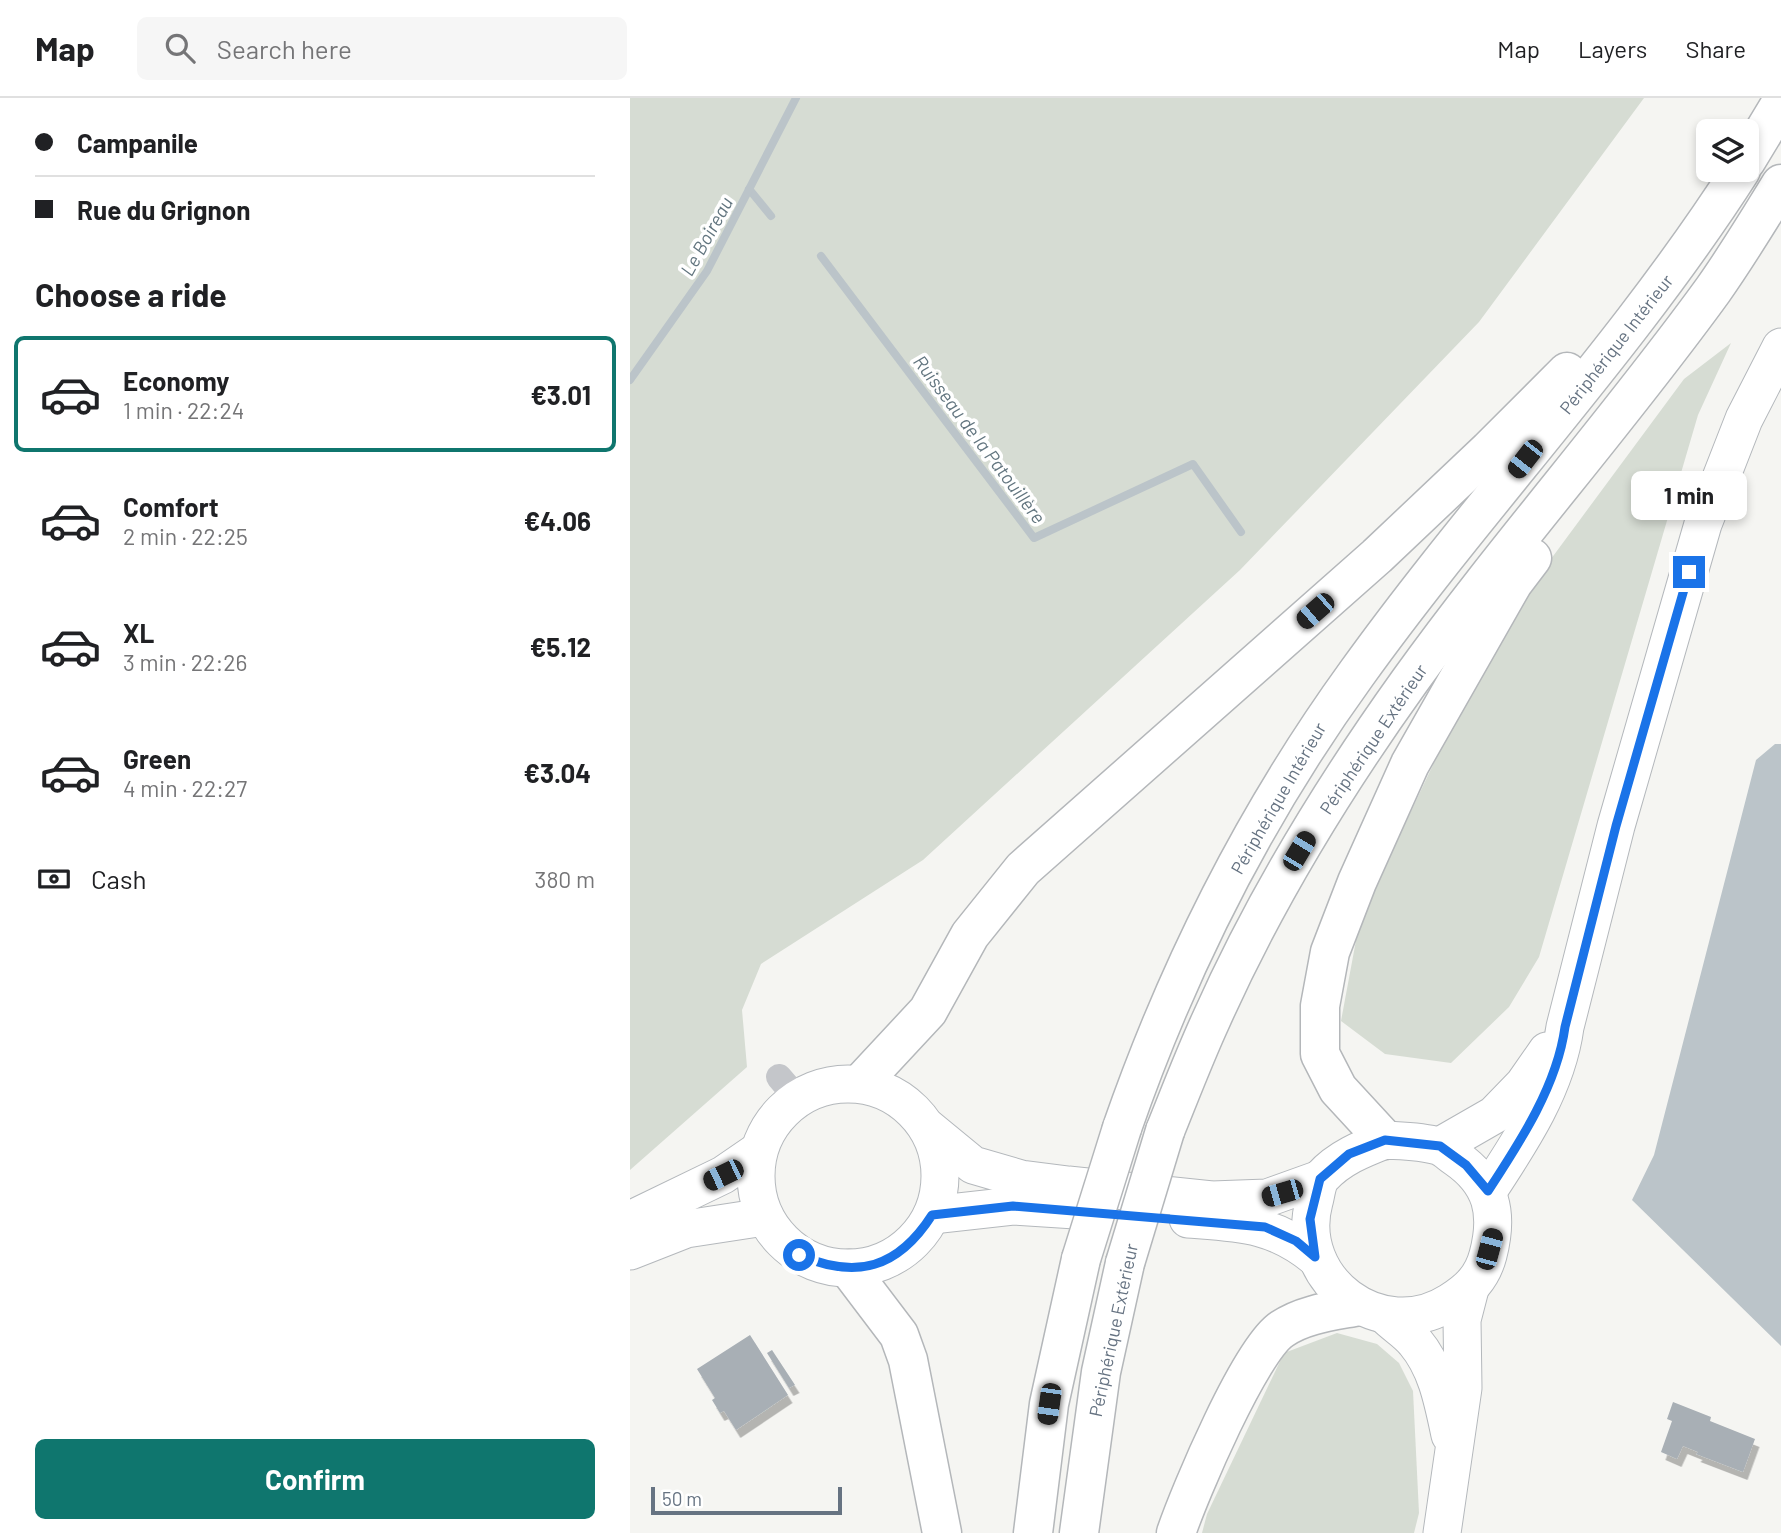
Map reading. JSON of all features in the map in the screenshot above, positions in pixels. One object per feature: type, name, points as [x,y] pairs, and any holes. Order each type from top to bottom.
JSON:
[{"type":"highway","points":[[1759,139],[1781,103]]},
{"type":"highway","name":"Périphérique Intérieur","points":[[1033,1533],[1049,1404],[1081,1259],[1146,1061],[1185,970],[1228,883],[1319,727],[1411,602],[1656,295],[1733,182]]},
{"type":"highway","name":"Périphérique Extérieur","points":[[1079,1533],[1101,1373],[1125,1264],[1165,1131],[1210,1021],[1253,934],[1339,785],[1409,682],[1478,589],[1634,395],[1715,288],[1781,184]]},
{"type":"highway","points":[[861,1083],[929,1011],[970,935],[1023,869],[1377,556],[1489,450],[1583,355],[1621,338]]},
{"type":"highway","points":[[1385,1140],[1338,1089],[1320,1054],[1320,1006],[1330,952],[1357,882],[1409,764],[1513,583],[1624,439],[1634,395]]},
{"type":"highway","points":[[849,1269],[898,1335],[908,1360],[942,1533]]},
{"type":"highway","points":[[1176,1533],[1228,1413],[1265,1344],[1280,1330],[1297,1320],[1372,1311]]},
{"type":"main road","points":[[1488,1191],[1548,1090],[1562,1048],[1616,826],[1703,524],[1744,419],[1781,347]]},
{"type":"main road","points":[[1440,1146],[1500,1110],[1524,1084],[1565,1027]]},
{"type":"main road","points":[[928,1128],[939,1157],[940,1186],[932,1215],[918,1237],[898,1254],[874,1264],[849,1269],[823,1265],[799,1255],[779,1239],[764,1217],[756,1185],[758,1151],[766,1130],[780,1112],[788,1087],[817,1088],[839,1083],[861,1083],[888,1092],[911,1107],[928,1128],[973,1165],[1021,1178],[1068,1185],[1212,1200],[1266,1198],[1320,1179],[1349,1154],[1385,1140],[1440,1146],[1466,1165],[1488,1191],[1494,1231],[1484,1268],[1470,1289],[1462,1320],[1463,1388],[1442,1533]]},
{"type":"main road","points":[[630,1220],[723,1175],[758,1151]]},
{"type":"main road","points":[[1315,1257],[1310,1219],[1320,1179]]},
{"type":"main road","points":[[932,1215],[1013,1206],[1265,1227],[1296,1241],[1315,1257],[1334,1287],[1413,1340],[1428,1362],[1440,1392],[1454,1453]]},
{"type":"main road","points":[[630,1251],[686,1229],[764,1217]]},
{"type":"main road","points":[[1372,1311],[1423,1314],[1446,1305],[1470,1289]]},
{"type":"shaded area","points":[[630,98],[1644,98],[1479,322],[1240,570],[923,860],[761,964],[742,1010],[747,1067],[630,1170]]},
{"type":"shaded area","points":[[1731,343],[1698,415],[1539,957],[1509,1007],[1451,1063],[1385,1054],[1341,1021],[1360,919],[1494,636],[1684,379]]},
{"type":"shaded area","points":[[1775,744],[1781,744],[1781,1346],[1632,1200],[1654,1155],[1756,760]]},
{"type":"shaded area","points":[[1337,1333],[1377,1344],[1399,1363],[1413,1391],[1419,1513],[1414,1533],[1202,1533],[1207,1514],[1284,1353]]},
{"type":"building","points":[[750,1335],[788,1395],[736,1430],[724,1411],[720,1413],[712,1400],[715,1398],[697,1369]]},
{"type":"building","points":[[772,1350],[795,1385],[789,1388],[767,1353]]},
{"type":"building","points":[[1673,1402],[1711,1417],[1710,1421],[1755,1439],[1743,1472],[1696,1454],[1698,1452],[1683,1446],[1677,1459],[1661,1452],[1672,1421],[1667,1419]]},
{"type":"waterway","name":"Le Boireau","points":[[630,380],[707,271],[796,98]]},
{"type":"waterway","name":"Ruisseau de la Patouillère","points":[[749,189],[771,216]]},
{"type":"waterway","name":"Ruisseau de la Patouillère","points":[[821,256],[1034,538],[1193,464],[1241,532]]},
{"type":"route","points":[[799,1255],[823,1265],[849,1269],[874,1264],[898,1254],[918,1237],[932,1215],[1013,1206],[1265,1227],[1296,1241],[1315,1257],[1310,1219],[1320,1179],[1349,1154],[1385,1140],[1440,1146],[1466,1165],[1488,1191],[1548,1090],[1562,1048],[1616,826],[1689,572]]}]
